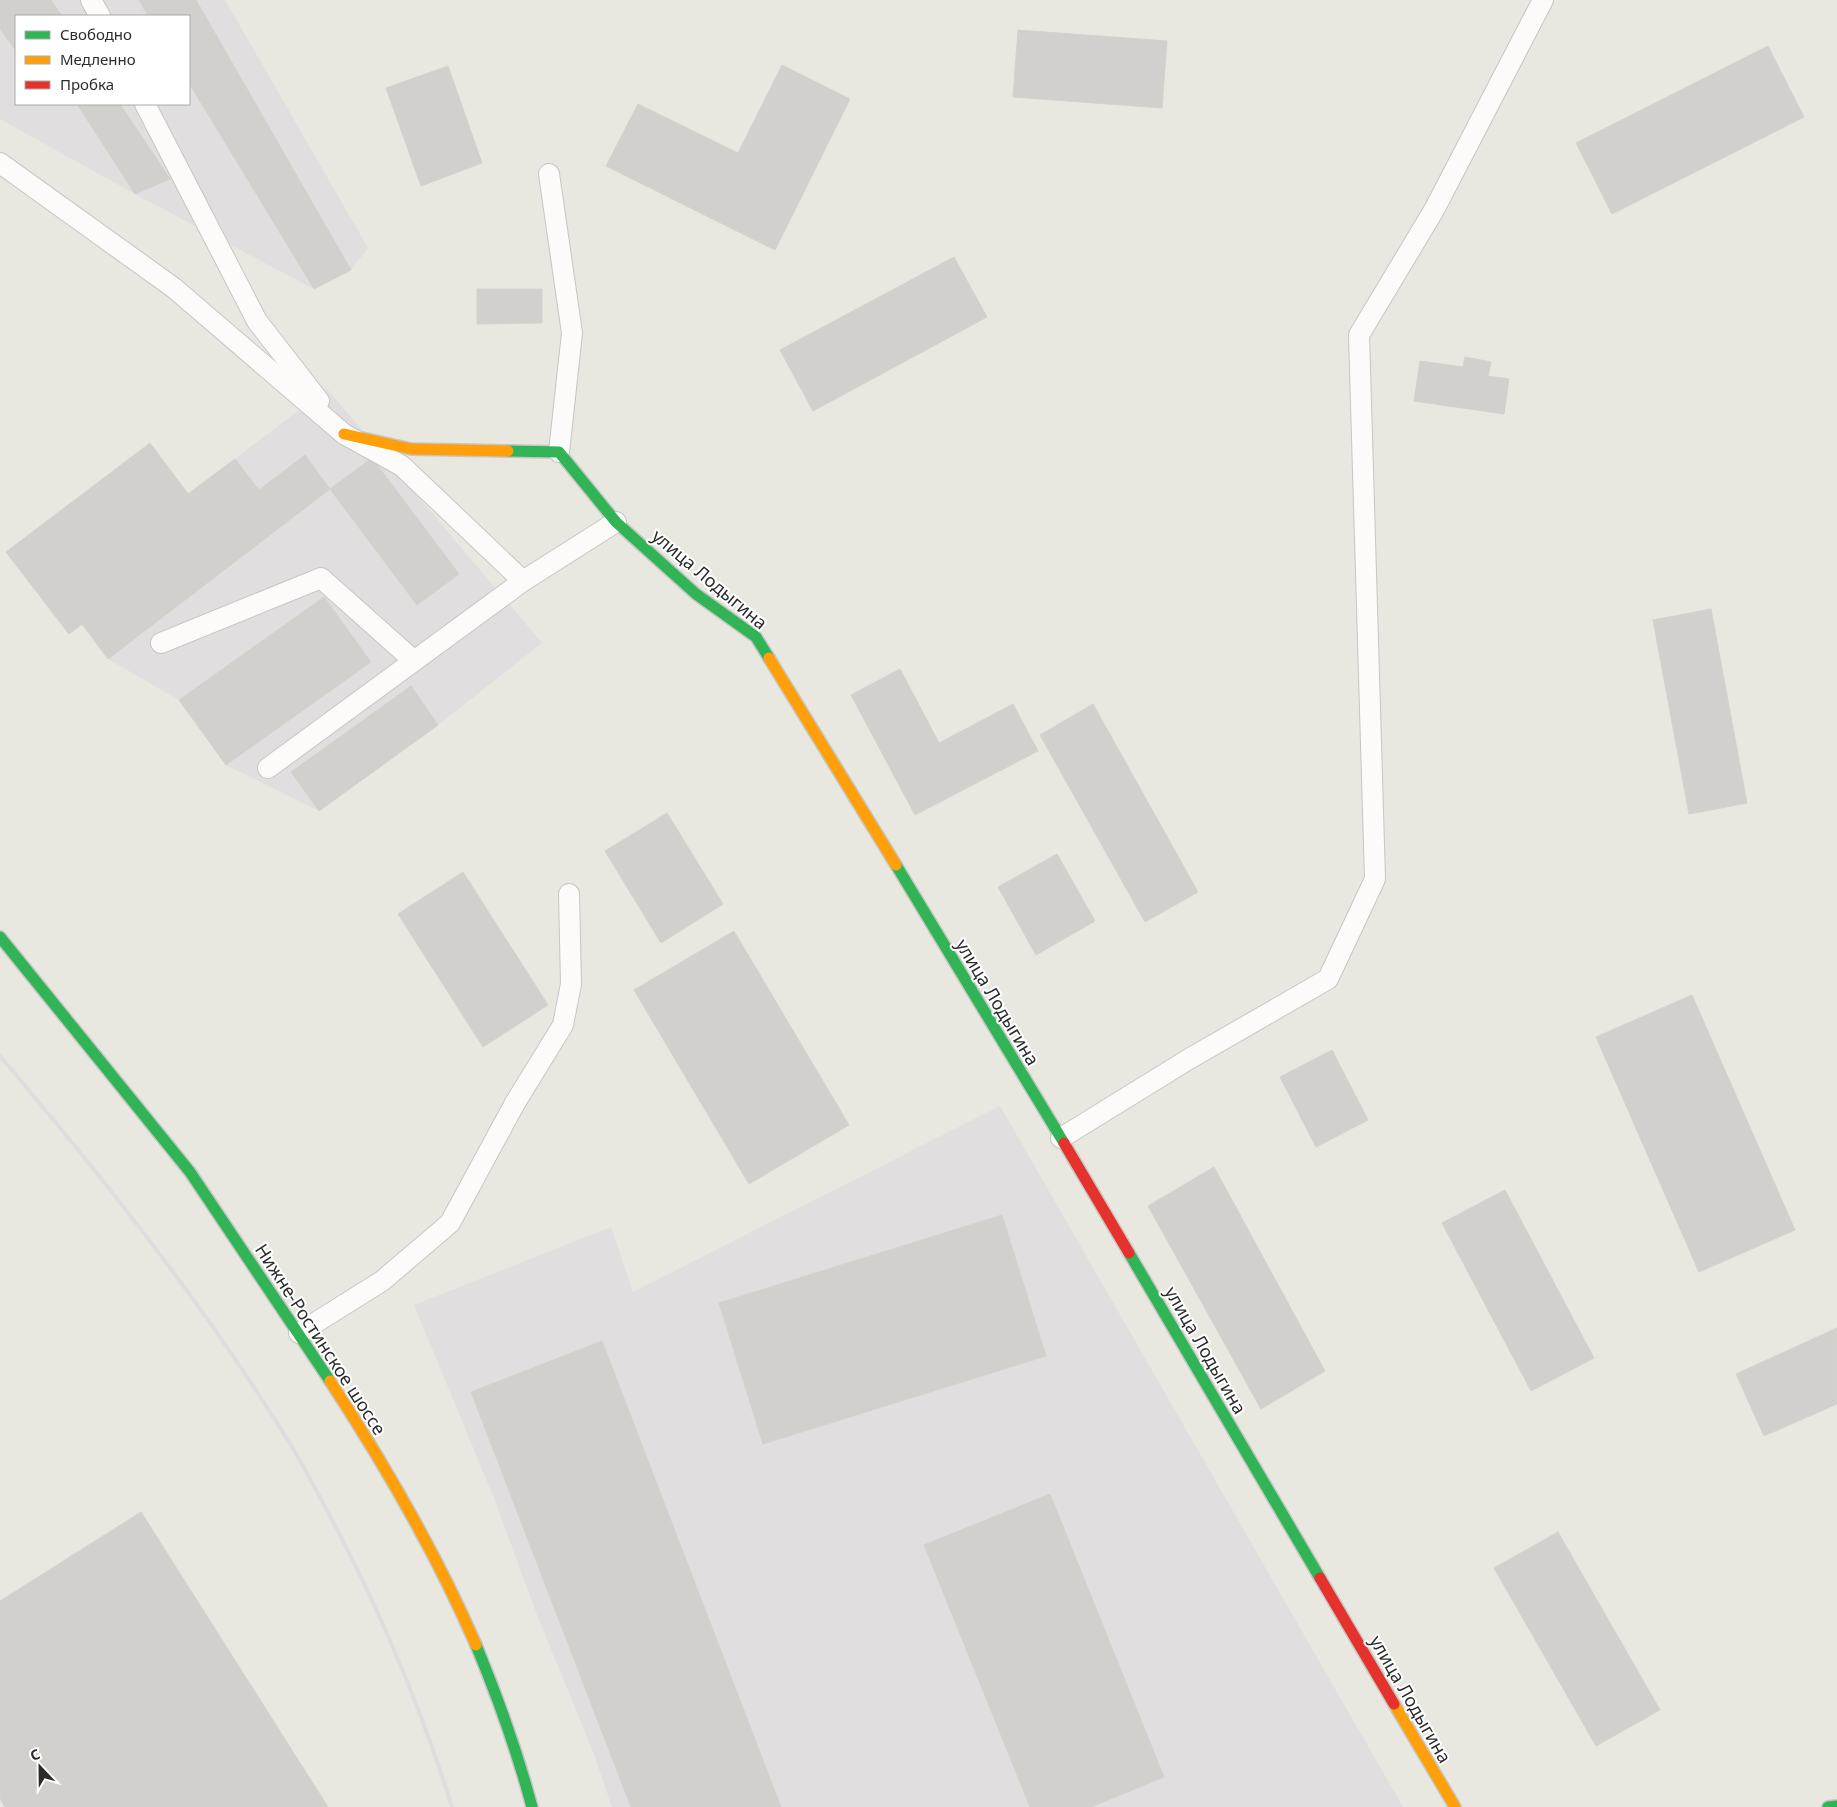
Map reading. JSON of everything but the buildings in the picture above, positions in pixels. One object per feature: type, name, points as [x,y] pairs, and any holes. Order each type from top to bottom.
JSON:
[{"type":"street","points":[[344,434],[411,449],[559,452]]},
{"type":"street","name":"улица Лодыгина","points":[[559,452],[616,522],[696,594],[756,637],[1061,1138],[1455,1807]]},
{"type":"street","name":"Нижне-Ростинское шоссе","points":[[0,937],[190,1172],[356,1421],[410,1513],[459,1606],[500,1704],[518,1755],[532,1807]]},
{"type":"street","points":[[1828,1807],[1837,1806]]},
{"type":"lane","points":[[92,0],[100,15]]},
{"type":"lane","points":[[1061,1138],[1189,1059],[1328,979],[1375,879],[1359,335],[1434,210],[1543,0]]},
{"type":"lane","points":[[146,105],[257,321],[344,434]]},
{"type":"lane","points":[[0,163],[174,288],[344,434],[402,466],[523,581]]},
{"type":"lane","points":[[548,174],[572,333],[559,452]]},
{"type":"lane","points":[[268,768],[523,581],[616,522]]},
{"type":"lane","points":[[161,643],[321,578],[413,660]]},
{"type":"lane","points":[[299,1333],[382,1281],[450,1223],[515,1103],[563,1025],[571,984],[569,894]]},
{"type":"shaded area","points":[[0,0],[225,0],[368,248],[351,270],[314,289],[135,194],[0,119]]},
{"type":"shaded area","points":[[327,389],[542,643],[438,725],[319,811],[226,765],[179,700],[108,659],[188,494]]},
{"type":"shaded area","points":[[1000,1106],[1403,1807],[612,1807],[594,1754],[537,1615],[494,1498],[414,1305],[611,1227],[633,1292]]},
{"type":"railway","points":[[0,1056],[154,1246],[225,1345],[292,1447],[341,1538],[378,1613],[425,1728],[452,1807]]},
{"type":"traffic: fast","points":[[508,451],[559,452],[616,522],[696,594],[756,637],[769,658]]},
{"type":"traffic: fast","points":[[896,865],[1064,1143]]},
{"type":"traffic: fast","points":[[0,937],[190,1172],[330,1381]]},
{"type":"traffic: fast","points":[[1129,1253],[1320,1578]]},
{"type":"traffic: fast","points":[[476,1645],[507,1725],[532,1807]]},
{"type":"traffic: fast","points":[[1828,1807],[1837,1806]]},
{"type":"traffic: slow","points":[[344,434],[411,449],[508,451]]},
{"type":"traffic: slow","points":[[769,658],[896,865]]},
{"type":"traffic: slow","points":[[330,1381],[409,1510],[444,1577],[476,1645]]},
{"type":"traffic: slow","points":[[1394,1704],[1455,1807]]},
{"type":"traffic: jam","points":[[1064,1143],[1129,1253]]},
{"type":"traffic: jam","points":[[1320,1578],[1394,1704]]}]
